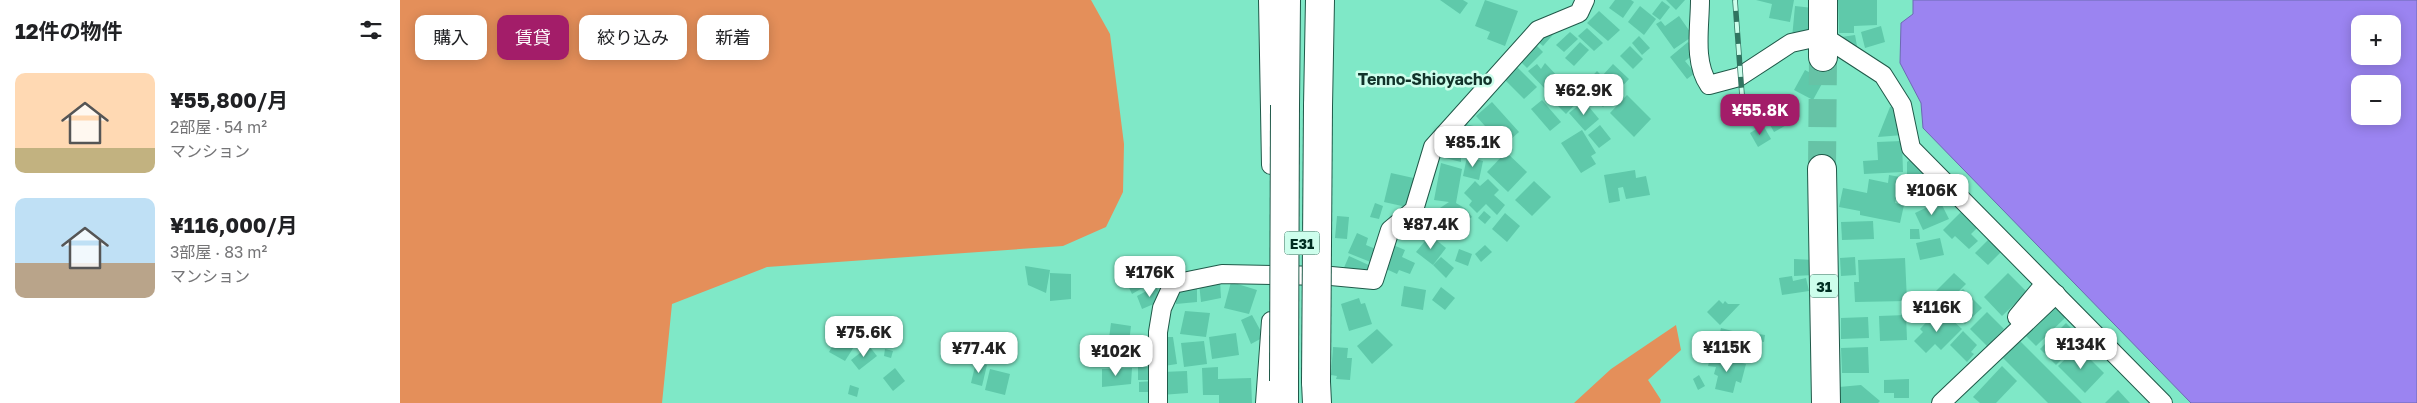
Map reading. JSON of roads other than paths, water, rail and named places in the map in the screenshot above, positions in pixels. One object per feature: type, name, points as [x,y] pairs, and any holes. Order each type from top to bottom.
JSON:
[{"type":"highway","points":[[1286,0],[1302,105]]},
{"type":"highway","points":[[1301,392],[1303,0]]},
{"type":"highway","points":[[1302,105],[1320,0]]},
{"type":"highway","points":[[1823,0],[1823,47]]},
{"type":"highway","name":"31","points":[[1822,169],[1826,403]]},
{"type":"street","points":[[1265,403],[1271,327],[1272,276],[1268,0]]},
{"type":"street","points":[[1158,403],[1158,332],[1162,308],[1173,284],[1222,274],[1331,276],[1374,280],[1390,230],[1414,210],[1433,147],[1538,30],[1579,13],[1584,0]]},
{"type":"street","points":[[1700,0],[1699,58],[1702,75],[1709,85],[1739,77],[1791,43],[1823,47],[1882,76],[1902,105],[1910,148],[2049,291],[2163,403]]},
{"type":"street","points":[[1952,400],[2049,291]]},
{"type":"tunnel","points":[[1822,169],[1823,57]]},
{"type":"railway","points":[[1735,0],[1743,109]]},
{"type":"district","name":"Tenno-Shioyacho","points":[[1425,79]]}]
